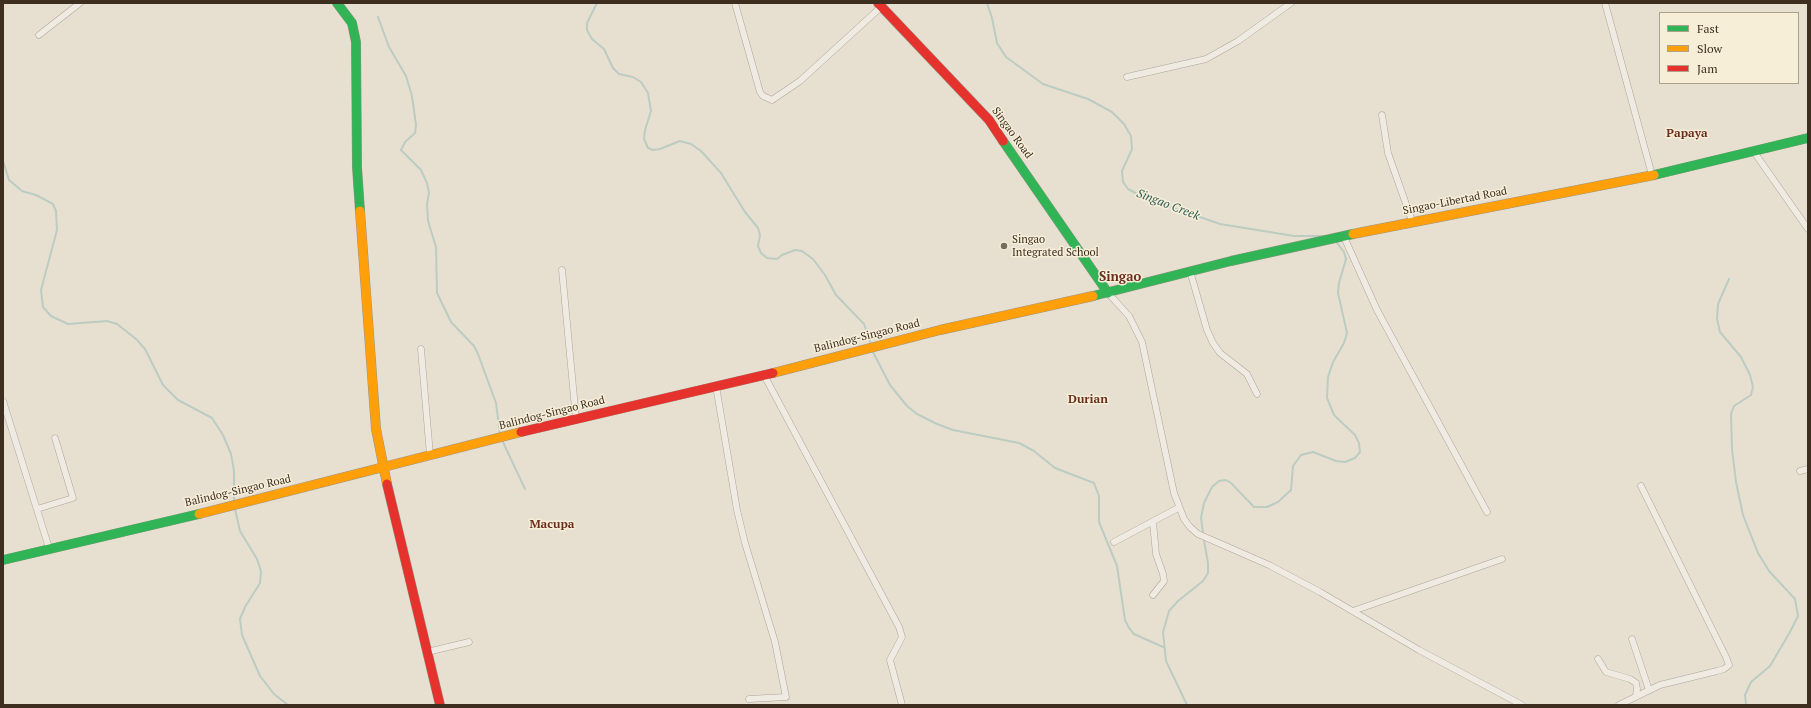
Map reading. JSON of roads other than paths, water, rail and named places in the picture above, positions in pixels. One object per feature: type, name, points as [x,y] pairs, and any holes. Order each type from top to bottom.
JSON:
[{"type":"street","points":[[39,35],[80,3]]},
{"type":"street","points":[[337,3],[352,23],[356,42],[357,167],[373,405],[383,467],[414,603],[440,705]]},
{"type":"street","points":[[735,3],[760,92],[763,96],[772,100],[800,81],[879,5]]},
{"type":"street","points":[[1127,77],[1206,59],[1238,41],[1291,3]]},
{"type":"street","points":[[1605,3],[1652,175]]},
{"type":"street","name":"Singao Road","points":[[879,5],[993,125],[1108,293]]},
{"type":"street","points":[[1382,115],[1388,153],[1412,221]]},
{"type":"street","name":"Singao-Libertad Road","points":[[1108,293],[1190,271],[1412,221],[1652,175],[1808,138]]},
{"type":"street","points":[[1754,152],[1808,229]]},
{"type":"street","points":[[1344,237],[1377,310],[1487,512]]},
{"type":"street","points":[[562,270],[576,419]]},
{"type":"street","points":[[1190,271],[1207,330],[1213,343],[1220,353],[1247,374],[1257,394]]},
{"type":"street","points":[[1108,293],[1129,316],[1142,342],[1168,468],[1178,508],[1184,519],[1198,534],[1269,565],[1353,611],[1419,650],[1522,705]]},
{"type":"street","name":"Balindog-Singao Road","points":[[3,560],[290,492],[430,455],[764,375],[993,318],[1108,293]]},
{"type":"street","points":[[421,349],[430,455]]},
{"type":"street","points":[[764,375],[899,627],[902,637],[890,660],[902,705]]},
{"type":"street","points":[[716,386],[737,510],[745,543],[775,642],[786,697],[749,699]]},
{"type":"street","points":[[3,401],[49,548]]},
{"type":"street","points":[[37,509],[72,498],[56,438]]},
{"type":"street","points":[[1800,471],[1808,469]]},
{"type":"street","points":[[1619,705],[1668,682],[1724,669],[1729,665],[1729,662],[1641,486]]},
{"type":"street","points":[[1114,542],[1178,508]]},
{"type":"street","points":[[1153,522],[1156,554],[1164,581],[1153,595]]},
{"type":"street","points":[[1353,611],[1502,559]]},
{"type":"street","points":[[1632,639],[1649,690]]},
{"type":"street","points":[[427,652],[469,642]]},
{"type":"street","points":[[1598,658],[1606,672],[1630,678],[1636,683],[1636,696]]},
{"type":"waterway","points":[[597,3],[587,23],[587,30],[592,39],[604,49],[613,68],[619,74],[633,77],[641,82],[648,93],[651,111],[645,130],[644,139],[648,148],[653,150],[660,149],[680,141],[691,144],[701,151],[721,173],[745,212],[758,228],[760,235],[758,246],[761,253],[767,258],[777,259],[782,255],[795,250],[802,251],[813,259],[825,275],[836,295],[864,324],[871,344]]},
{"type":"waterway","name":"Singao Creek","points":[[987,3],[992,18],[997,43],[1006,57],[1043,84],[1088,99],[1112,112],[1124,124],[1131,136],[1132,149],[1122,171],[1123,182],[1128,189],[1145,198],[1220,224],[1294,236],[1326,236]]},
{"type":"waterway","points":[[378,17],[389,47],[406,76],[412,96],[416,125],[415,133],[405,142],[401,150],[421,170],[427,183],[429,193],[427,204],[428,221],[436,247],[437,293],[451,322],[474,346],[478,354],[496,403],[500,434]]},
{"type":"waterway","points":[[3,161],[9,180],[22,191],[36,195],[53,204],[56,211],[57,230],[41,290],[43,307],[51,316],[68,324],[107,321],[117,324],[136,339],[145,349],[163,385],[178,400],[212,418],[223,435],[231,454],[234,471],[234,501]]},
{"type":"waterway","name":"Singao Creek","points":[[1203,532],[1201,518],[1204,503],[1212,487],[1219,481],[1226,480],[1231,483],[1254,507],[1267,507],[1278,502],[1291,490],[1293,466],[1301,455],[1313,452],[1336,461],[1345,462],[1355,458],[1360,452],[1359,443],[1355,435],[1334,415],[1327,398],[1328,377],[1333,362],[1344,343],[1347,333],[1338,293],[1339,283],[1346,259],[1344,252],[1337,243]]},
{"type":"waterway","points":[[1729,279],[1718,304],[1717,319],[1720,332],[1741,357],[1750,375],[1753,387],[1751,395],[1734,406],[1731,414],[1732,449],[1736,482],[1743,515],[1758,553],[1769,571],[1795,599],[1798,616],[1770,666],[1751,682],[1745,695],[1746,705]]},
{"type":"waterway","points":[[873,352],[890,385],[907,406],[917,414],[953,430],[1019,443],[1034,451],[1055,468],[1094,483],[1099,496],[1099,522],[1117,566],[1125,620],[1134,634],[1163,647]]},
{"type":"waterway","points":[[502,440],[525,489]]},
{"type":"waterway","points":[[235,509],[240,531],[257,559],[261,571],[260,583],[245,607],[240,619],[242,635],[260,676],[274,694],[288,705]]},
{"type":"waterway","name":"Singao Creek","points":[[1187,705],[1166,661],[1163,632],[1169,611],[1178,601],[1203,581],[1208,573],[1208,563],[1204,541]]},
{"type":"place","name":"Singao Integrated School","points":[[1004,246]]},
{"type":"district","name":"Papaya","points":[[1687,134]]},
{"type":"district","name":"Singao","points":[[1120,277]]},
{"type":"district","name":"Durian","points":[[1088,400]]},
{"type":"district","name":"Macupa","points":[[552,525]]}]
